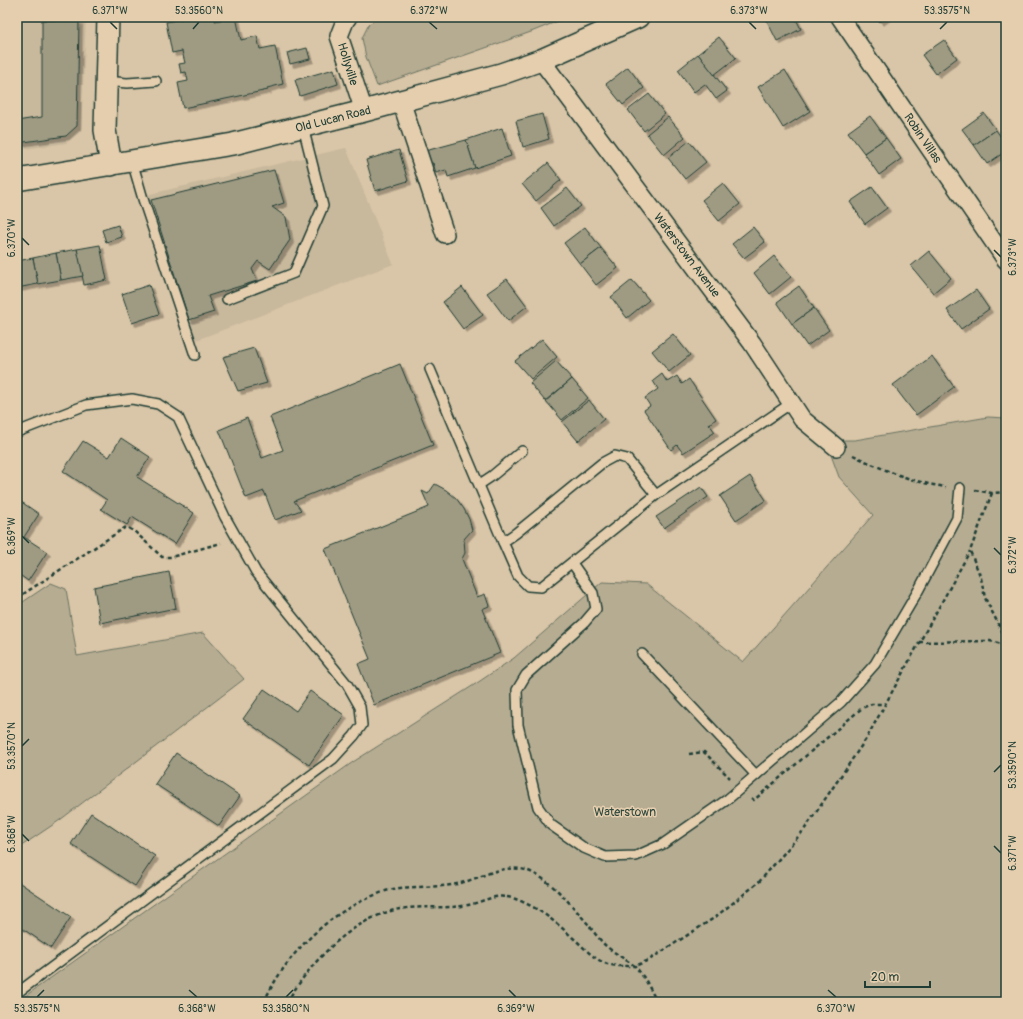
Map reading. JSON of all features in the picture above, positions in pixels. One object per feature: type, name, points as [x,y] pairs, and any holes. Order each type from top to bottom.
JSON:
[{"type":"street","points":[[108,17],[105,130],[111,165]]},
{"type":"street","name":"Hollyville","points":[[348,17],[339,36],[364,112]]},
{"type":"street","name":"Old Lucan Road","points":[[17,180],[233,144],[364,112],[501,74],[541,60],[606,24],[638,17]]},
{"type":"street","name":"Robin Villas","points":[[840,17],[1006,260]]},
{"type":"street","name":"Waterstown Avenue","points":[[541,60],[752,343],[790,404],[802,419],[836,447]]},
{"type":"street","points":[[401,101],[445,234]]},
{"type":"lane","points":[[106,81],[156,81]]},
{"type":"lane","points":[[227,300],[294,273],[323,206],[303,127]]},
{"type":"lane","points":[[132,161],[142,199],[195,355]]},
{"type":"lane","points":[[430,369],[518,576],[528,586],[541,587],[656,495],[790,404]]},
{"type":"lane","points":[[17,432],[86,404],[132,400],[158,404],[178,417],[225,517],[256,572],[347,684],[360,707],[362,725],[333,759],[17,993]]},
{"type":"lane","points":[[480,484],[522,451]]},
{"type":"lane","points":[[503,542],[602,463],[615,456],[627,459],[656,495]]},
{"type":"lane","points":[[572,563],[593,593],[596,609],[584,624],[526,675],[517,690],[518,725],[538,807],[551,824],[584,848],[605,857],[636,856],[663,844],[728,799],[842,702],[875,664],[918,591],[957,518],[960,488]]},
{"type":"lane","points":[[642,654],[756,775]]},
{"type":"path","points":[[836,447],[875,466],[925,483],[992,493],[1006,492]]},
{"type":"path","points":[[287,1002],[300,981],[336,942],[375,918],[395,910],[466,906],[486,898],[504,896],[522,902],[544,914],[592,955],[605,963],[614,966],[635,966],[649,960],[714,918],[759,882],[804,830],[866,739],[970,551],[992,493]]},
{"type":"path","points":[[17,598],[126,527],[134,531],[162,557],[171,557],[237,539]]},
{"type":"path","points":[[970,551],[981,578],[985,598],[1006,639]]},
{"type":"path","points":[[919,642],[990,641],[1006,646]]},
{"type":"path","points":[[264,1002],[276,979],[295,952],[319,929],[342,912],[383,891],[418,887],[443,887],[470,881],[502,869],[517,868],[532,873],[559,892],[605,945],[635,966],[645,980],[657,1002]]},
{"type":"shaded area","points":[[17,17],[86,17],[81,131],[66,143],[17,150]]},
{"type":"shaded area","points":[[346,148],[393,264],[186,344],[138,197]]},
{"type":"green space","points":[[380,17],[568,17],[531,32],[377,86],[366,57],[362,38],[369,24]]},
{"type":"green space","name":"Waterstown","points":[[988,417],[1006,418],[1006,1002],[17,1002],[353,762],[514,658],[602,582],[646,584],[743,662],[873,515],[839,477],[831,455],[841,440],[855,440]]},
{"type":"green space","points":[[51,583],[66,589],[77,656],[203,633],[244,679],[60,820],[17,849],[17,606]]},
{"type":"building","points":[[192,17],[215,17],[215,21],[236,17],[241,40],[257,36],[260,49],[275,46],[283,84],[267,88],[268,90],[183,108],[178,83],[188,81],[186,72],[181,73],[179,64],[185,63],[182,51],[172,53],[166,22]]},
{"type":"building","points":[[765,17],[795,17],[801,29],[777,41]]},
{"type":"building","points":[[877,17],[887,17],[880,22]]},
{"type":"building","points":[[42,20],[79,21],[77,126],[66,136],[17,143],[17,121],[42,117]]},
{"type":"building","points":[[719,37],[736,58],[714,75],[698,54]]},
{"type":"building","points":[[944,40],[957,58],[936,74],[922,55]]},
{"type":"building","points":[[307,48],[310,59],[290,64],[287,53]]},
{"type":"building","points":[[698,54],[727,91],[716,99],[705,84],[694,92],[678,70]]},
{"type":"building","points":[[628,67],[644,88],[623,105],[606,84]]},
{"type":"building","points":[[334,69],[338,84],[300,96],[295,80]]},
{"type":"building","points":[[785,70],[810,111],[783,128],[758,87]]},
{"type":"building","points":[[649,94],[665,114],[644,131],[628,110]]},
{"type":"building","points":[[984,113],[996,130],[974,145],[962,129]]},
{"type":"building","points":[[542,114],[549,139],[523,147],[516,121]]},
{"type":"building","points":[[870,116],[886,138],[864,153],[848,132]]},
{"type":"building","points":[[668,117],[685,137],[664,155],[647,134]]},
{"type":"building","points":[[502,128],[511,156],[475,168],[466,140]]},
{"type":"building","points":[[996,130],[1006,144],[1006,151],[987,164],[974,145]]},
{"type":"building","points":[[886,138],[901,159],[879,175],[864,153]]},
{"type":"building","points":[[466,140],[475,168],[448,177],[446,170],[436,173],[433,163],[429,164],[425,151]]},
{"type":"building","points":[[689,141],[706,162],[685,179],[668,158]]},
{"type":"building","points":[[399,150],[408,181],[375,191],[366,160]]},
{"type":"building","points":[[548,163],[561,180],[536,201],[522,184]]},
{"type":"building","points":[[274,170],[284,203],[272,207],[286,217],[290,240],[270,269],[258,261],[252,269],[257,281],[208,296],[214,312],[189,320],[151,200]]},
{"type":"building","points":[[723,183],[740,204],[719,221],[702,200]]},
{"type":"building","points":[[872,187],[887,208],[865,224],[850,202]]},
{"type":"building","points":[[567,188],[581,206],[554,226],[541,208]]},
{"type":"building","points":[[118,225],[122,237],[106,242],[102,230]]},
{"type":"building","points":[[585,227],[601,248],[580,264],[564,243]]},
{"type":"building","points":[[753,227],[765,242],[744,258],[732,244]]},
{"type":"building","points":[[100,245],[107,280],[84,285],[77,249]]},
{"type":"building","points":[[601,248],[618,268],[596,285],[580,264]]},
{"type":"building","points":[[77,249],[83,276],[61,280],[56,253]]},
{"type":"building","points":[[929,251],[951,278],[933,293],[911,266]]},
{"type":"building","points":[[56,253],[61,280],[38,284],[33,258]]},
{"type":"building","points":[[774,256],[791,277],[770,294],[754,273]]},
{"type":"building","points":[[33,258],[38,284],[17,288],[17,261]]},
{"type":"building","points":[[507,279],[527,306],[508,321],[487,293]]},
{"type":"building","points":[[632,280],[649,300],[627,318],[611,297]]},
{"type":"building","points":[[149,285],[159,314],[132,323],[122,294]]},
{"type":"building","points":[[799,286],[814,308],[792,324],[777,302]]},
{"type":"building","points":[[462,287],[483,315],[463,329],[443,302]]},
{"type":"building","points":[[976,290],[989,309],[961,329],[947,310]]},
{"type":"building","points":[[814,308],[829,330],[807,346],[792,324]]},
{"type":"building","points":[[673,334],[690,355],[669,372],[652,351]]},
{"type":"building","points":[[542,339],[557,357],[531,379],[515,361]]},
{"type":"building","points":[[254,348],[267,383],[238,391],[223,357]]},
{"type":"building","points":[[932,356],[954,387],[916,415],[893,385]]},
{"type":"building","points":[[556,361],[572,379],[545,401],[530,383]]},
{"type":"building","points":[[400,364],[433,445],[294,501],[301,510],[275,520],[264,491],[246,498],[219,430],[247,418],[262,458],[283,450],[270,417]]},
{"type":"building","points":[[662,374],[667,382],[677,376],[682,384],[689,379],[716,419],[709,424],[715,432],[683,453],[677,445],[671,450],[644,410],[650,406],[645,398],[658,389],[653,381]]},
{"type":"building","points":[[572,379],[588,398],[562,420],[546,401]]},
{"type":"building","points":[[589,400],[604,419],[578,441],[562,422]]},
{"type":"building","points":[[121,438],[150,457],[137,477],[194,513],[175,544],[132,517],[127,525],[101,509],[107,500],[63,471],[83,441],[109,457]]},
{"type":"building","points":[[750,476],[766,500],[736,520],[720,496]]},
{"type":"building","points":[[435,484],[456,498],[469,519],[472,530],[464,539],[465,553],[462,559],[477,597],[485,594],[489,606],[482,609],[500,653],[374,705],[358,664],[370,659],[325,549],[429,507],[422,491],[428,494]]},
{"type":"building","points":[[701,487],[708,497],[664,528],[656,517]]},
{"type":"building","points":[[17,499],[39,514],[24,537],[47,552],[28,581],[17,573]]},
{"type":"building","points":[[169,572],[176,608],[100,623],[94,587]]},
{"type":"building","points":[[264,689],[296,711],[310,691],[344,715],[309,765],[243,719]]},
{"type":"building","points":[[176,753],[240,796],[219,826],[155,784]]},
{"type":"building","points":[[91,813],[155,856],[135,886],[71,844]]},
{"type":"building","points":[[17,881],[71,917],[51,948],[17,925]]}]
